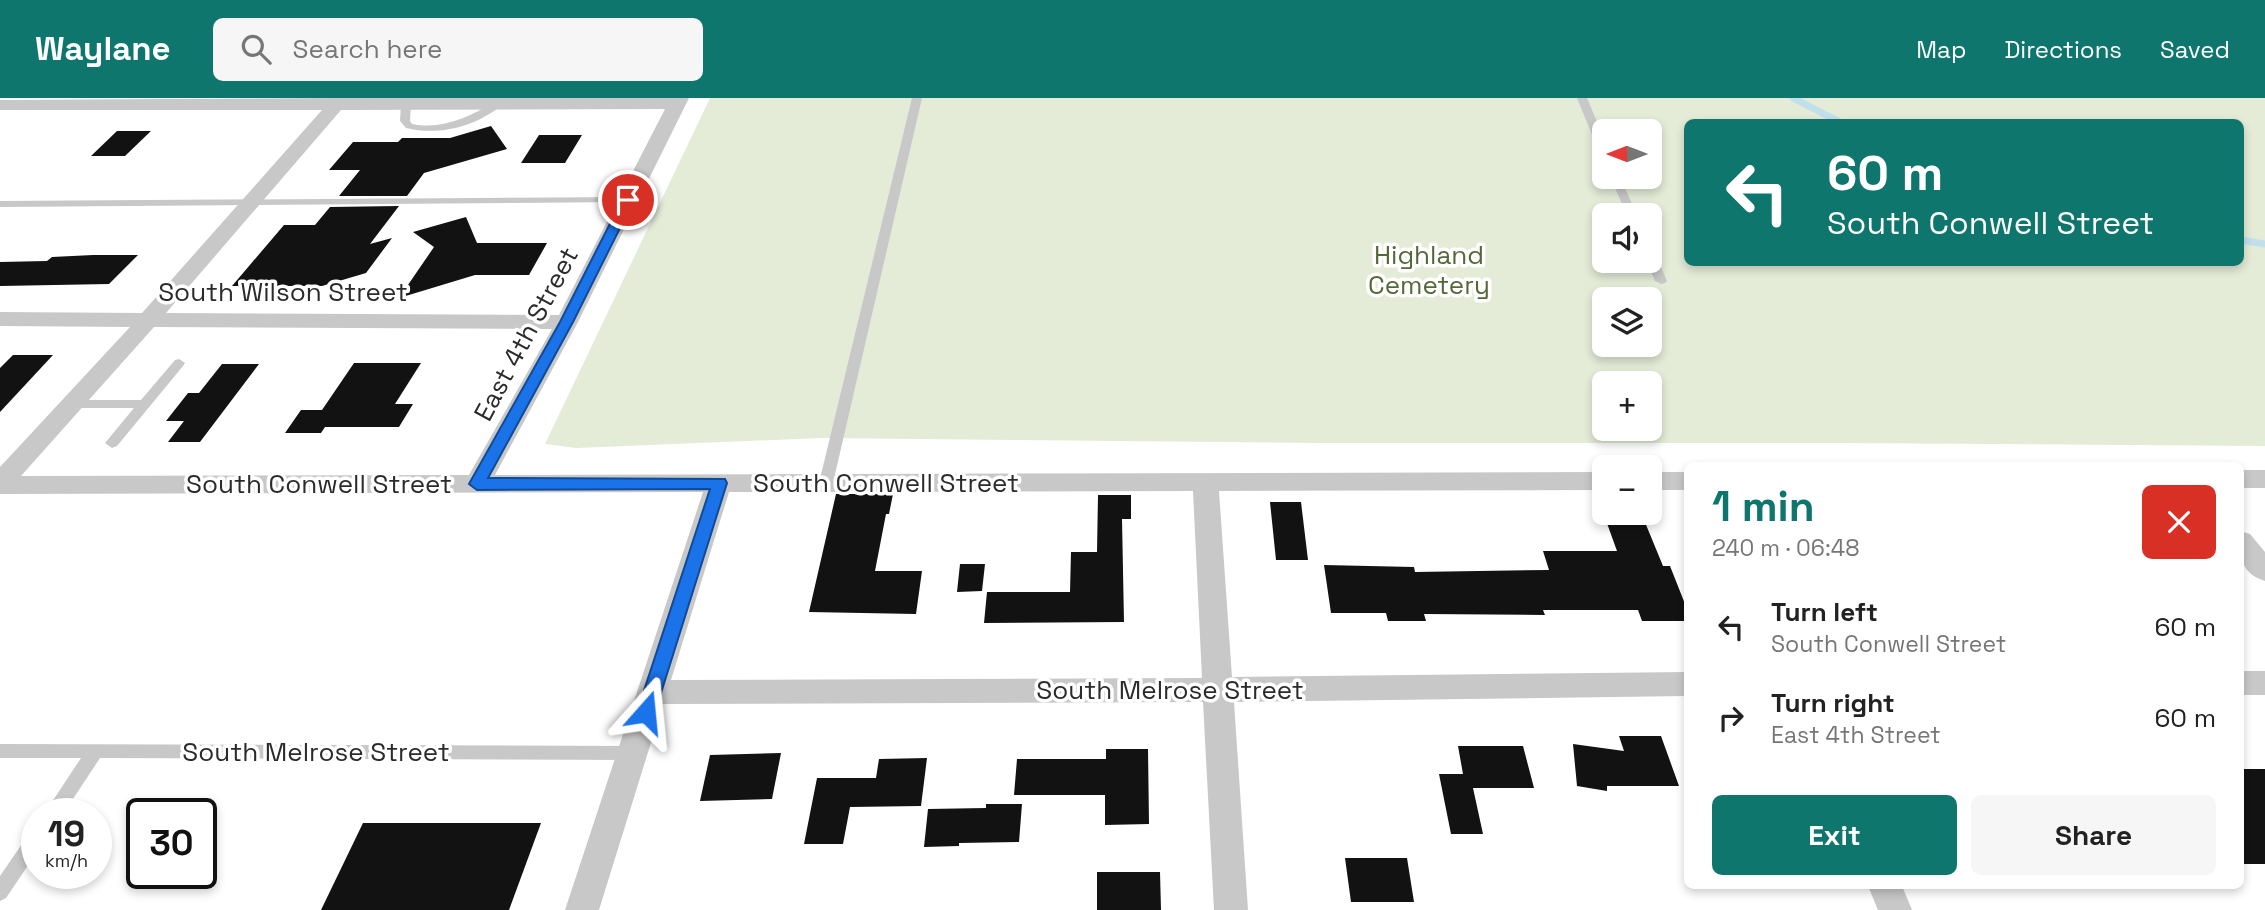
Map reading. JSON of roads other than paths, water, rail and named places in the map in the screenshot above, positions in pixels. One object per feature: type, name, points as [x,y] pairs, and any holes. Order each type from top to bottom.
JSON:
[{"type":"street","points":[[8,103],[340,101],[498,104],[679,101]]},
{"type":"street","points":[[0,484],[340,101]]},
{"type":"street","name":"East 4th Street","points":[[477,484],[566,322],[679,101]]},
{"type":"street","name":"South Wilson Street","points":[[0,319],[566,322]]},
{"type":"street","points":[[2244,479],[2265,479]]},
{"type":"street","name":"South Conwell Street","points":[[0,484],[1592,481]]},
{"type":"street","points":[[1662,481],[1684,481]]},
{"type":"street","points":[[1205,482],[1231,910]]},
{"type":"street","points":[[582,910],[719,483]]},
{"type":"street","points":[[2244,546],[2265,571]]},
{"type":"street","points":[[2244,683],[2265,683]]},
{"type":"street","name":"South Melrose Street","points":[[653,692],[1218,690],[1684,684]]},
{"type":"street","points":[[1886,889],[1895,910]]},
{"type":"lane","points":[[826,483],[917,98]]},
{"type":"lane","points":[[1582,98],[1592,122]]},
{"type":"lane","points":[[406,104],[404,121],[409,126],[437,129],[458,125],[498,104]]},
{"type":"lane","points":[[0,204],[628,200]]},
{"type":"lane","points":[[1657,273],[1661,281]]},
{"type":"lane","points":[[112,443],[179,363]]},
{"type":"lane","points":[[72,404],[145,404]]},
{"type":"lane","name":"South Melrose Street","points":[[0,751],[633,753]]},
{"type":"lane","points":[[64,798],[95,752]]},
{"type":"lane","points":[[0,892],[21,861]]},
{"type":"waterway","points":[[1793,98],[1834,119]]},
{"type":"waterway","points":[[2244,241],[2265,244]]},
{"type":"park label","name":"Highland Cemetery","points":[[1429,270]]}]
